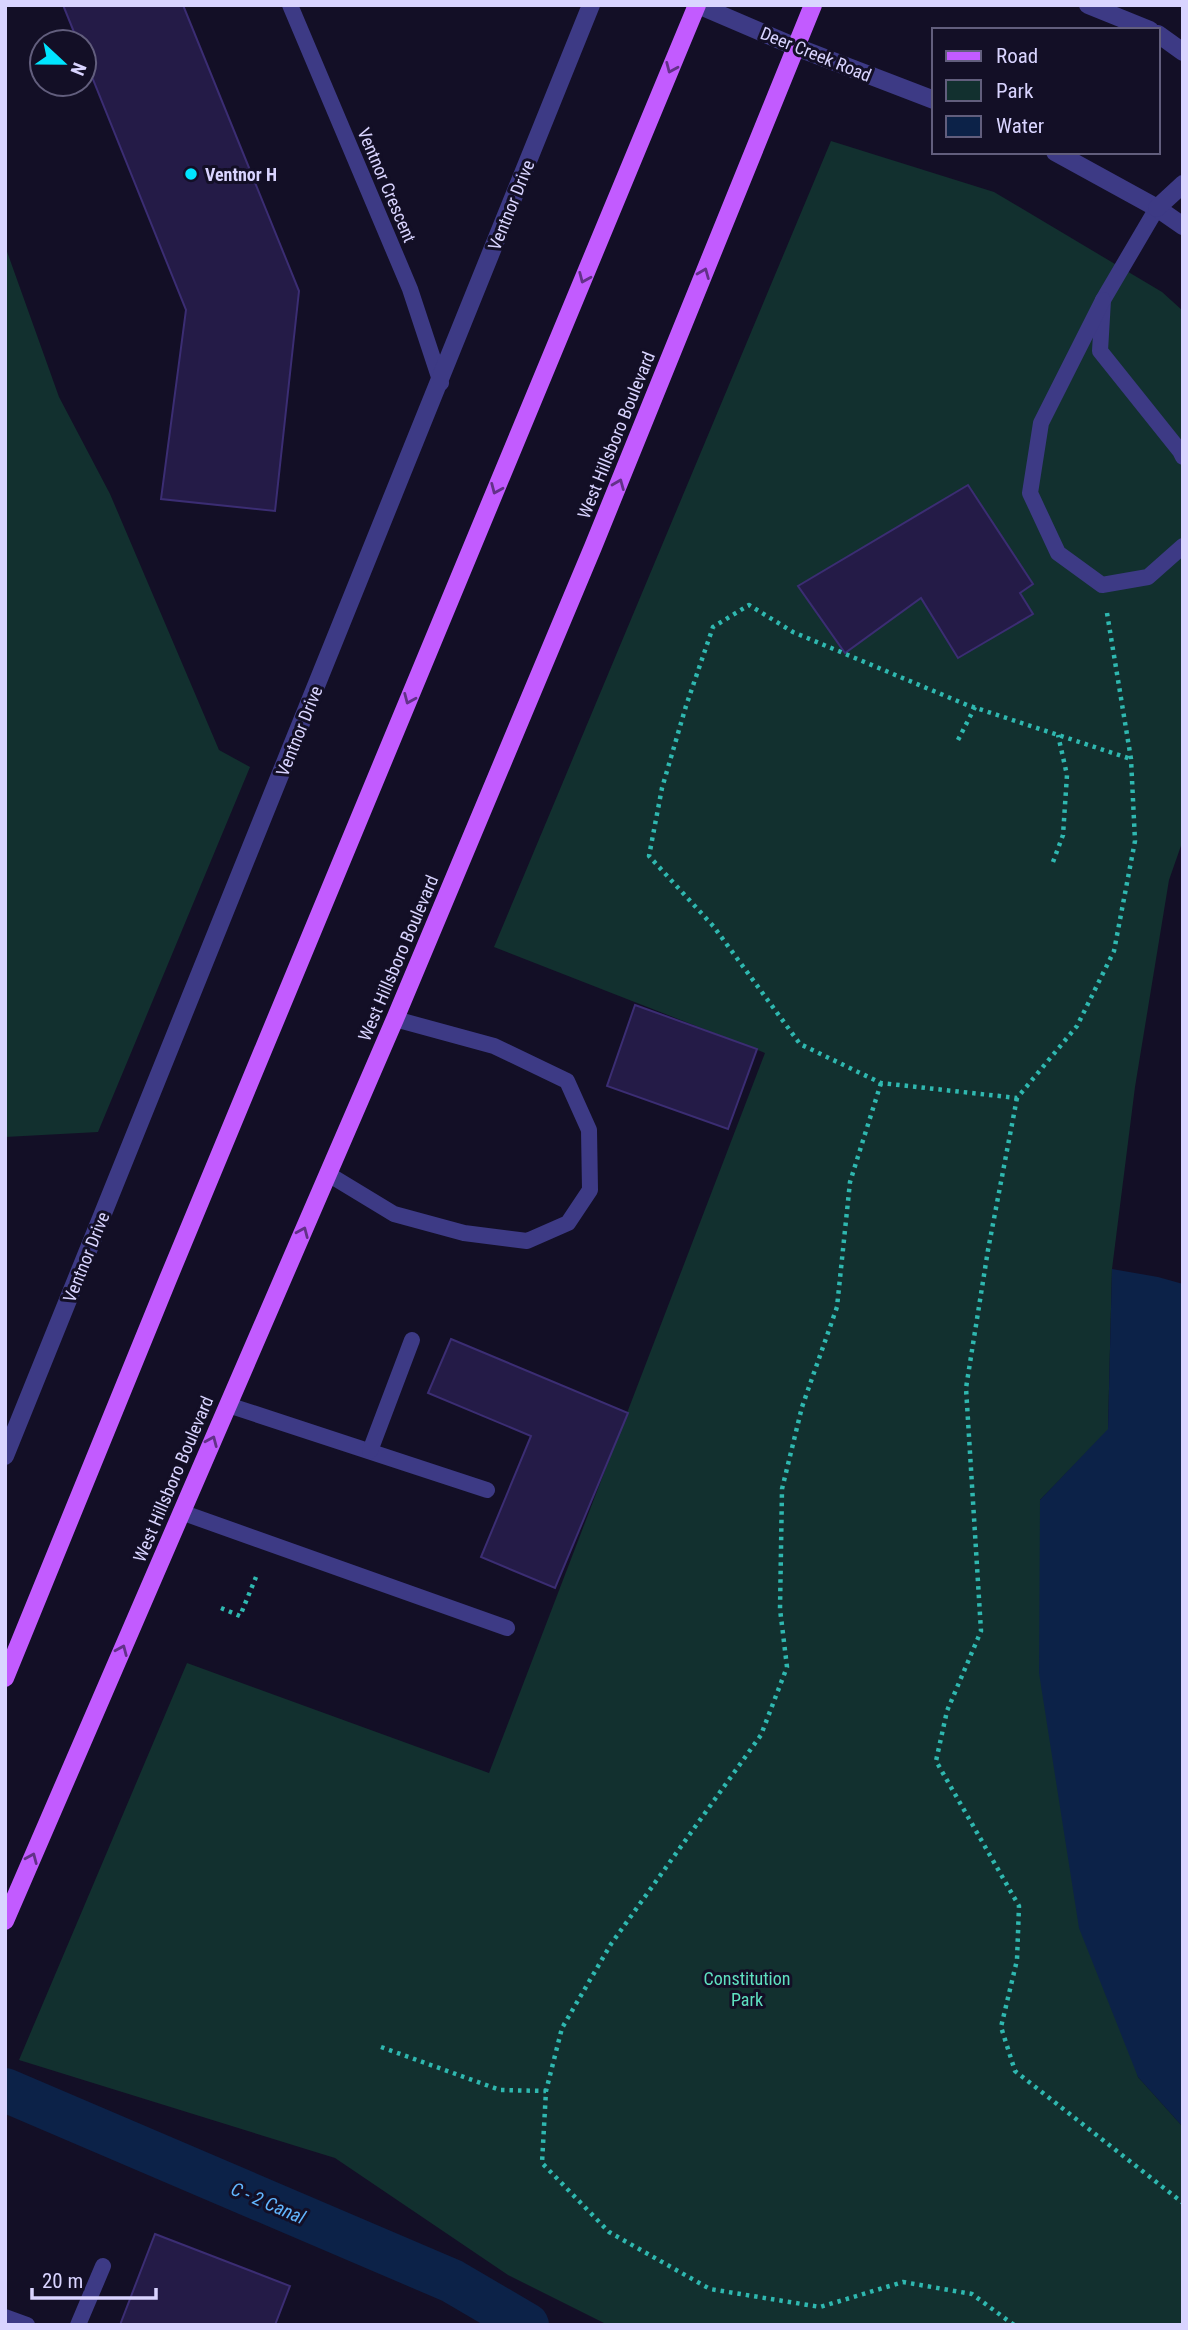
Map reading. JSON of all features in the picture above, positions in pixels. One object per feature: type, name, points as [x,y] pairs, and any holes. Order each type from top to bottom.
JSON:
[{"type":"main road","points":[[5,1678],[697,5]]},
{"type":"main road","name":"West Hillsboro Boulevard","points":[[5,1921],[395,1019],[593,547],[813,5]]},
{"type":"street","name":"Ventnor Drive","points":[[5,1457],[9,1438],[441,383],[591,5]]},
{"type":"street","name":"Deer Creek Road","points":[[697,5],[796,47],[932,99]]},
{"type":"street","points":[[1088,5],[1145,28]]},
{"type":"street","points":[[1160,35],[1183,52]]},
{"type":"street","points":[[1059,154],[1157,208],[1183,226]]},
{"type":"street","points":[[1157,208],[1183,184]]},
{"type":"lane","name":"Ventnor Crescent","points":[[290,5],[410,289],[441,383]]},
{"type":"lane","points":[[1157,208],[1102,300],[1041,423],[1030,493],[1058,553],[1102,585],[1149,576],[1183,546]]},
{"type":"lane","points":[[1102,300],[1100,351],[1183,457]]},
{"type":"lane","points":[[328,1174],[394,1214],[464,1233],[527,1241],[568,1223],[590,1191],[589,1130],[567,1081],[494,1045],[395,1019]]},
{"type":"lane","points":[[370,1451],[412,1340]]},
{"type":"lane","points":[[228,1405],[487,1490]]},
{"type":"lane","points":[[181,1513],[507,1628]]},
{"type":"lane","points":[[78,2325],[103,2266]]},
{"type":"lane","points":[[5,2317],[27,2325]]},
{"type":"path","points":[[1102,585],[1131,759],[1135,841],[1114,951],[1077,1026],[1017,1098],[988,1250],[966,1388],[981,1631],[947,1711],[936,1761],[1019,1906],[1017,1960],[1001,2027],[1016,2071],[1183,2203]]},
{"type":"path","points":[[1017,1098],[881,1083],[800,1044],[714,927],[649,856],[662,788],[686,706],[713,627],[749,605],[793,632],[975,707],[1131,759]]},
{"type":"path","points":[[958,740],[975,707]]},
{"type":"path","points":[[1053,862],[1063,835],[1067,775],[1058,734]]},
{"type":"path","points":[[881,1083],[850,1182],[838,1307],[802,1407],[782,1489],[780,1609],[787,1668],[761,1735],[611,1944],[562,2028],[546,2091],[542,2163],[609,2232],[710,2289],[820,2306],[903,2282],[972,2294],[1014,2325]]},
{"type":"path","points":[[221,1608],[240,1616],[256,1577]]},
{"type":"path","points":[[381,2047],[500,2090],[546,2091]]},
{"type":"green space","name":"Constitution Park","points":[[831,141],[994,192],[1162,292],[1183,311],[1183,840],[1169,880],[1135,1087],[1112,1269],[1108,1430],[1040,1500],[1138,2077],[1183,2127],[1183,2325],[608,2325],[508,2275],[335,2158],[19,2060],[187,1663],[489,1773],[765,1053],[494,947]]},
{"type":"green space","points":[[5,246],[59,397],[110,494],[219,750],[250,767],[98,1132],[5,1137]]},
{"type":"water","points":[[1112,1269],[1183,1284],[1183,2127],[1138,2077],[1079,1928],[1039,1673],[1040,1500],[1108,1429]]},
{"type":"building","name":"Ventnor H","points":[[63,5],[183,5],[299,291],[275,511],[161,499],[186,310],[98,92],[98,28],[72,28]]},
{"type":"building","points":[[968,485],[1033,584],[1020,593],[1033,614],[958,658],[921,598],[845,653],[798,586]]},
{"type":"building","points":[[635,1005],[757,1049],[728,1129],[607,1086]]},
{"type":"building","points":[[451,1339],[628,1413],[555,1588],[481,1557],[531,1436],[428,1393]]},
{"type":"building","points":[[155,2234],[290,2286],[275,2325],[120,2325]]},
{"type":"waterway","name":"C - 2 Canal","points":[[5,2090],[452,2281],[527,2325]]},
{"type":"place","name":"Ventnor H","points":[[191,174]]}]
